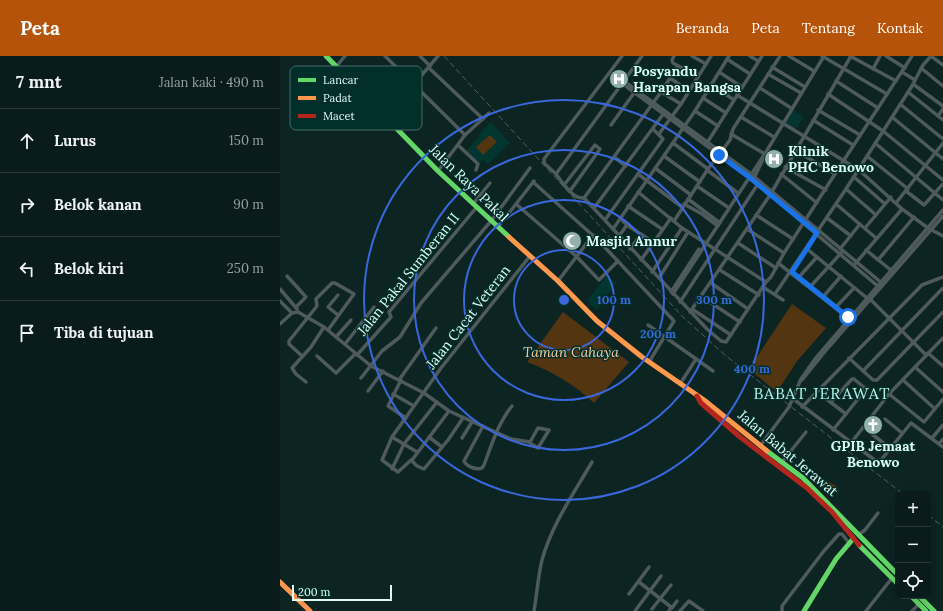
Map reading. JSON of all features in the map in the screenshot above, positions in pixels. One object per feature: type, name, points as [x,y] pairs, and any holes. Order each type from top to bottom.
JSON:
[{"type":"main road","name":"Jalan Raya Pakal","points":[[326,56],[335,66]]},
{"type":"main road","name":"Jalan Raya Pakal","points":[[397,130],[474,206],[489,223],[498,227],[527,260],[558,281],[582,306]]},
{"type":"main road","name":"Jalan Babat Jerawat","points":[[582,306],[601,325],[649,362],[727,418],[811,486],[841,515],[852,540]]},
{"type":"main road","name":"Jalan Babat Jerawat","points":[[697,396],[700,403],[740,437],[807,488],[832,512],[852,540]]},
{"type":"main road","points":[[852,540],[895,573]]},
{"type":"main road","points":[[852,540],[890,580],[895,582]]},
{"type":"main road","points":[[804,611],[836,559],[852,540]]},
{"type":"main road","points":[[280,582],[310,611]]},
{"type":"main road","points":[[913,599],[917,605],[926,611]]},
{"type":"main road","points":[[922,599],[934,611]]},
{"type":"street","points":[[337,66],[345,56]]},
{"type":"street","points":[[385,56],[395,66]]},
{"type":"street","points":[[420,56],[429,67],[483,119]]},
{"type":"street","points":[[422,75],[438,56]]},
{"type":"street","points":[[622,56],[544,159],[544,163],[556,174],[570,191],[577,197],[584,198],[594,208],[680,302],[721,341],[726,342],[776,268],[853,145],[912,56]]},
{"type":"street","points":[[556,174],[624,83],[642,56]]},
{"type":"street","points":[[692,56],[706,64]]},
{"type":"street","points":[[659,134],[711,56]]},
{"type":"street","points":[[706,144],[742,88],[759,58],[750,56]]},
{"type":"street","points":[[641,260],[652,242],[683,206],[707,170],[730,140],[731,134],[741,117],[780,56]]},
{"type":"street","points":[[789,56],[814,71]]},
{"type":"street","points":[[672,293],[738,193],[752,177],[791,108],[823,56],[887,94]]},
{"type":"street","points":[[691,311],[702,297],[771,193],[850,56],[896,81]]},
{"type":"street","points":[[873,69],[880,56]]},
{"type":"street","points":[[886,56],[892,58],[905,68]]},
{"type":"street","points":[[775,294],[792,272],[828,218],[908,92],[921,68],[931,56],[943,65]]},
{"type":"street","points":[[673,57],[673,63],[698,77]]},
{"type":"street","points":[[613,229],[695,111],[728,58],[750,74]]},
{"type":"street","points":[[584,198],[661,92],[678,66]]},
{"type":"street","points":[[772,68],[804,87]]},
{"type":"street","points":[[921,68],[943,86]]},
{"type":"street","points":[[719,72],[742,88]]},
{"type":"street","points":[[902,72],[943,106]]},
{"type":"street","points":[[768,74],[801,94]]},
{"type":"street","points":[[670,78],[689,91]]},
{"type":"street","points":[[836,81],[878,108]]},
{"type":"street","points":[[624,83],[634,93],[652,104]]},
{"type":"street","points":[[624,83],[752,177],[880,285]]},
{"type":"street","points":[[711,84],[734,100]]},
{"type":"street","points":[[760,88],[791,108]]},
{"type":"street","points":[[661,92],[680,104]]},
{"type":"street","points":[[908,92],[943,120]]},
{"type":"street","points":[[422,93],[465,135]]},
{"type":"street","points":[[611,125],[634,93]]},
{"type":"street","points":[[828,94],[883,131],[943,180]]},
{"type":"street","points":[[737,95],[751,102],[859,170],[891,197],[902,209],[930,229],[943,236]]},
{"type":"street","points":[[703,98],[726,113]]},
{"type":"street","points":[[900,104],[943,139]]},
{"type":"street","points":[[818,110],[860,135]]},
{"type":"street","points":[[938,116],[943,110]]},
{"type":"street","points":[[695,111],[718,126]]},
{"type":"street","points":[[438,171],[465,135],[489,113]]},
{"type":"street","points":[[594,208],[664,113]]},
{"type":"street","points":[[741,117],[774,137]]},
{"type":"street","points":[[892,117],[943,159]]},
{"type":"street","points":[[813,120],[853,145]]},
{"type":"street","points":[[605,220],[663,139],[653,129]]},
{"type":"street","points":[[731,134],[765,153]]},
{"type":"street","points":[[673,143],[738,193]]},
{"type":"street","points":[[875,144],[943,200]]},
{"type":"street","points":[[896,203],[943,144]]},
{"type":"street","points":[[458,145],[478,164],[476,170]]},
{"type":"street","points":[[564,185],[594,145],[600,148],[570,191]]},
{"type":"street","points":[[795,150],[835,174]]},
{"type":"street","points":[[664,156],[729,208]]},
{"type":"street","points":[[867,156],[923,205],[943,184]]},
{"type":"street","points":[[614,157],[626,166]]},
{"type":"street","points":[[361,378],[382,351],[400,337],[421,303],[489,223],[530,168]]},
{"type":"street","points":[[655,168],[691,195]]},
{"type":"street","points":[[785,168],[826,190]]},
{"type":"street","points":[[638,174],[683,206],[718,223]]},
{"type":"street","points":[[781,174],[817,203]]},
{"type":"street","points":[[752,177],[758,184],[771,193]]},
{"type":"street","points":[[854,177],[885,204]]},
{"type":"street","points":[[498,227],[534,182],[593,235],[674,321],[649,362]]},
{"type":"street","name":"Jalan Pakal Sumberan II","points":[[317,356],[336,373],[356,354],[391,317],[389,312],[474,206],[490,183]]},
{"type":"street","points":[[680,302],[758,184]]},
{"type":"street","points":[[846,190],[876,215]]},
{"type":"street","points":[[638,192],[682,228],[766,282]]},
{"type":"street","points":[[865,228],[891,197]]},
{"type":"street","points":[[688,199],[718,223]]},
{"type":"street","points":[[516,204],[576,256],[600,280],[618,261]]},
{"type":"street","points":[[836,204],[876,238]]},
{"type":"street","points":[[628,206],[662,229]]},
{"type":"street","points":[[855,264],[902,209]]},
{"type":"street","points":[[930,229],[943,210]]},
{"type":"street","points":[[756,215],[793,239]]},
{"type":"street","points":[[760,446],[789,406],[800,382],[826,348],[868,298],[943,216]]},
{"type":"street","points":[[878,260],[914,217]]},
{"type":"street","points":[[620,218],[627,225],[652,242]]},
{"type":"street","points":[[828,218],[851,236]]},
{"type":"street","points":[[810,287],[829,267],[860,224]]},
{"type":"street","points":[[619,236],[627,225]]},
{"type":"street","points":[[652,272],[682,228]]},
{"type":"street","points":[[747,228],[784,253]]},
{"type":"street","points":[[659,278],[688,232]]},
{"type":"street","points":[[630,249],[641,234]]},
{"type":"street","points":[[558,281],[593,235]]},
{"type":"street","points":[[738,243],[776,268]]},
{"type":"street","points":[[807,249],[868,298],[927,354],[943,366]]},
{"type":"street","points":[[866,250],[893,271]]},
{"type":"street","points":[[799,277],[817,257]]},
{"type":"street","name":"Jalan Cacat Veteran","points":[[392,468],[381,460],[392,437],[444,363],[527,260]]},
{"type":"street","points":[[778,263],[799,277],[851,319]]},
{"type":"street","points":[[720,270],[758,295]]},
{"type":"street","points":[[280,324],[297,310],[306,297],[287,276]]},
{"type":"street","points":[[823,297],[841,276]]},
{"type":"street","points":[[802,407],[922,285],[943,277]]},
{"type":"street","points":[[302,356],[289,342],[317,306],[316,299],[332,283],[354,294],[328,330]]},
{"type":"street","points":[[711,283],[748,309]]},
{"type":"street","points":[[763,287],[783,300]]},
{"type":"street","points":[[836,307],[854,288]]},
{"type":"street","points":[[863,371],[943,288]]},
{"type":"street","points":[[280,289],[297,310],[328,330],[371,366],[424,393],[449,411],[496,431],[511,440],[530,442],[538,448],[549,430],[538,428],[530,442]]},
{"type":"street","points":[[338,295],[328,307],[338,315]]},
{"type":"street","points":[[702,297],[740,322]]},
{"type":"street","points":[[280,301],[292,313]]},
{"type":"street","points":[[345,344],[374,307]]},
{"type":"street","points":[[691,311],[731,335]]},
{"type":"street","points":[[849,358],[874,380],[877,380],[913,341],[943,312]]},
{"type":"street","points":[[336,337],[351,320]]},
{"type":"street","points":[[648,325],[713,371]]},
{"type":"street","points":[[306,382],[292,369],[311,347],[324,327]]},
{"type":"street","points":[[406,418],[388,407],[400,380],[436,328]]},
{"type":"street","points":[[851,443],[889,394],[943,339]]},
{"type":"street","points":[[680,384],[696,359]]},
{"type":"street","points":[[915,367],[943,392]]},
{"type":"street","points":[[368,392],[383,371]]},
{"type":"street","points":[[831,402],[852,379],[854,379],[866,390],[833,430]]},
{"type":"street","points":[[903,380],[935,408]]},
{"type":"street","points":[[393,394],[414,406]]},
{"type":"street","points":[[889,394],[923,422],[943,399]]},
{"type":"street","points":[[792,398],[876,461],[880,460],[909,423],[913,423],[943,447]]},
{"type":"street","points":[[825,398],[846,414]]},
{"type":"street","points":[[437,402],[404,444],[392,468],[400,472],[412,460],[449,411]]},
{"type":"street","points":[[483,426],[475,445],[464,461],[471,467],[478,469],[482,468],[496,431],[512,406]]},
{"type":"street","points":[[412,460],[417,466],[424,469],[463,418]]},
{"type":"street","points":[[885,419],[902,432]]},
{"type":"street","points":[[462,438],[472,422]]},
{"type":"street","points":[[932,439],[943,424]]},
{"type":"street","points":[[782,462],[806,432]]},
{"type":"street","points":[[873,435],[890,448]]},
{"type":"street","points":[[392,437],[417,452]]},
{"type":"street","points":[[429,437],[442,447]]},
{"type":"street","points":[[938,443],[943,439]]},
{"type":"street","points":[[534,611],[542,560],[550,538],[560,517],[592,462]]},
{"type":"street","points":[[782,611],[782,606],[823,552],[839,534],[842,534],[852,540],[865,530],[878,513]]},
{"type":"street","points":[[629,594],[649,567]]},
{"type":"street","points":[[637,610],[649,590],[661,576]]},
{"type":"street","points":[[866,611],[890,580]]},
{"type":"street","points":[[639,582],[660,599],[670,610],[677,601]]},
{"type":"street","points":[[652,609],[671,585]]},
{"type":"street","points":[[680,611],[689,601],[703,611]]},
{"type":"street","points":[[912,611],[917,605]]},
{"type":"shaded area","points":[[791,109],[804,117],[796,129],[784,121]]},
{"type":"shaded area","points":[[491,122],[510,143],[488,164],[483,160],[479,163],[466,151],[480,136],[479,134]]},
{"type":"shaded area","points":[[607,275],[616,283],[597,310],[587,301]]},
{"type":"green space","points":[[490,135],[497,142],[483,155],[476,147]]},
{"type":"green space","points":[[792,304],[826,328],[797,361],[777,392],[749,369]]},
{"type":"green space","name":"Taman Cahaya","points":[[563,312],[629,362],[594,403],[563,379],[527,362]]},
{"type":"green space","points":[[816,475],[838,487],[831,496],[813,479]]},
{"type":"railway","points":[[444,56],[682,316],[726,356],[899,491]]},
{"type":"railway","points":[[931,517],[943,527]]},
{"type":"traffic: fast","points":[[326,56],[336,66]]},
{"type":"traffic: fast","points":[[398,130],[438,171],[509,237]]},
{"type":"traffic: fast","points":[[767,451],[803,478],[895,572]]},
{"type":"traffic: fast","points":[[804,611],[836,559],[853,539]]},
{"type":"traffic: fast","points":[[859,545],[895,581]]},
{"type":"traffic: fast","points":[[914,599],[926,611]]},
{"type":"traffic: fast","points":[[922,599],[934,611]]},
{"type":"traffic: slow","points":[[509,237],[558,281],[597,321],[642,357],[704,400],[767,451]]},
{"type":"traffic: slow","points":[[280,582],[310,611]]},
{"type":"traffic: jam","points":[[697,396],[701,403],[740,437],[807,488],[832,512],[859,545]]},
{"type":"place","name":"Posyandu Harapan Bangsa","points":[[619,79]]},
{"type":"place","name":"Klinik PHC Benowo","points":[[774,159]]},
{"type":"place","name":"Masjid Annur","points":[[572,241]]},
{"type":"place","name":"GPIB Jemaat Benowo","points":[[873,425]]},
{"type":"district","name":"BABAT JERAWAT","points":[[822,393]]},
{"type":"route","points":[[719,155],[749,177],[817,233],[792,272],[848,317]]}]
